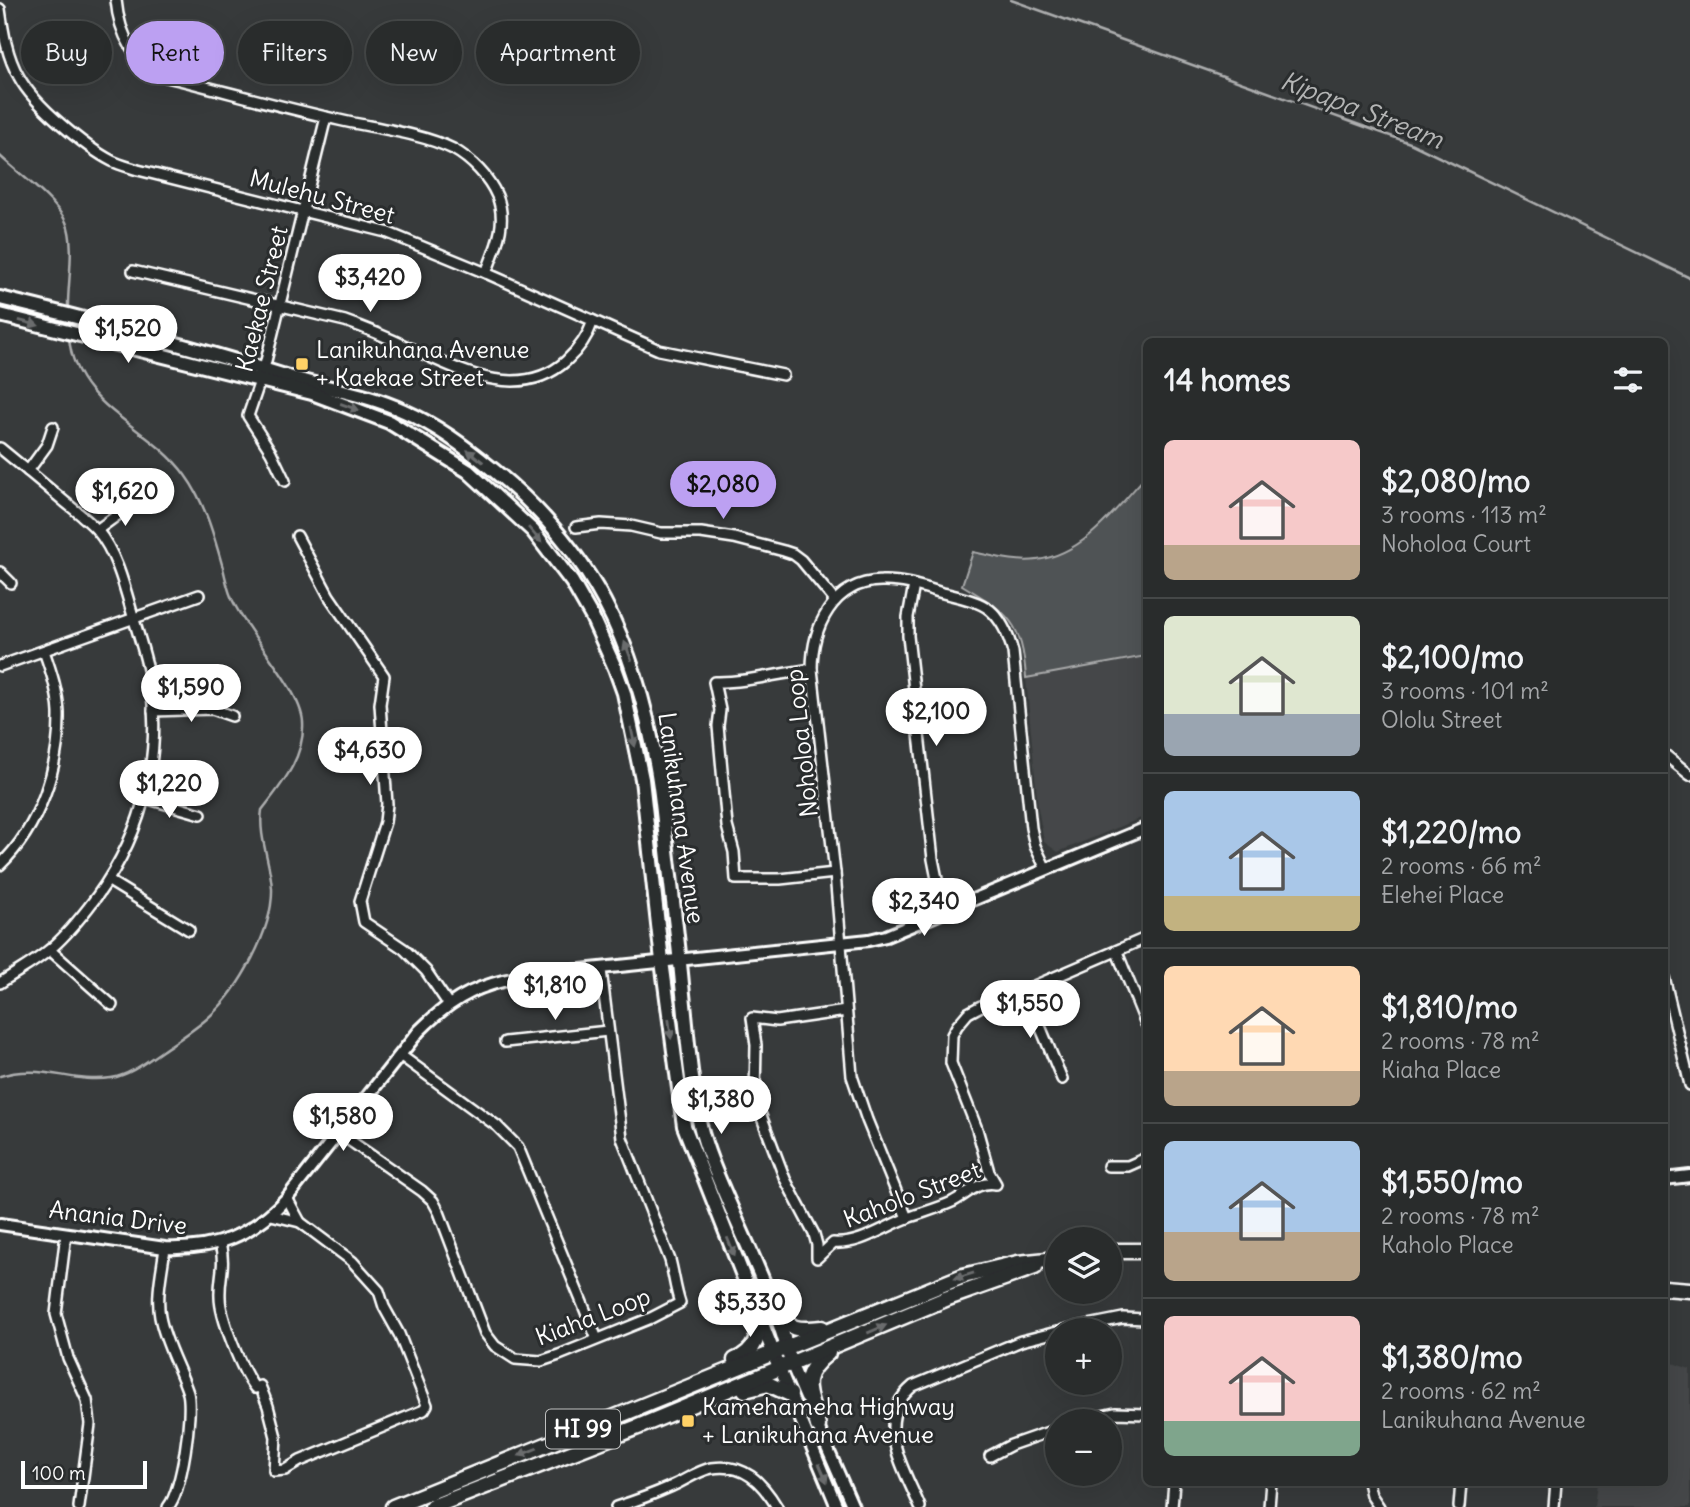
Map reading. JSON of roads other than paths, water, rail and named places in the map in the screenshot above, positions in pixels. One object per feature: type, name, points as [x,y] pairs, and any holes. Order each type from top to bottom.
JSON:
[{"type":"main road","name":"Lanikuhana Avenue","points":[[0,298],[81,318],[262,374],[389,422],[468,471],[533,531],[572,582],[596,627],[624,693],[642,779],[684,1126],[758,1313],[780,1350]]},
{"type":"main road","name":"Lanikuhana Avenue","points":[[0,316],[372,399],[403,410],[445,433],[513,485],[556,527],[596,585],[627,648],[638,683],[658,769],[690,1072],[701,1127],[712,1164],[774,1310],[785,1365]]},
{"type":"main road","points":[[1122,1251],[1143,1251]]},
{"type":"main road","name":"HI 99","points":[[393,1507],[963,1276],[1018,1263],[1045,1260]]},
{"type":"main road","name":"HI 99","points":[[432,1507],[638,1427],[948,1298],[1045,1263]]},
{"type":"main road","points":[[1668,1288],[1690,1290]]},
{"type":"main road","points":[[774,1310],[795,1329],[837,1325]]},
{"type":"main road","points":[[597,1423],[683,1380],[743,1357],[758,1337],[758,1313]]},
{"type":"main road","points":[[818,1426],[808,1387],[808,1375],[819,1360],[839,1345]]},
{"type":"main road","points":[[638,1427],[763,1384],[776,1386],[790,1394]]},
{"type":"street","points":[[116,0],[118,17],[131,49],[153,71],[167,77],[431,141],[453,149],[474,163],[497,197],[502,217],[498,242],[486,273]]},
{"type":"street","name":"Mulehu Street","points":[[0,9],[5,39],[18,76],[29,92],[95,151],[114,162],[386,232],[659,350],[783,375]]},
{"type":"street","name":"Kaekae Street","points":[[285,481],[271,452],[247,416],[262,374],[326,117]]},
{"type":"street","points":[[133,271],[345,321],[374,331],[463,372],[499,381],[534,378],[561,366],[590,331],[593,321]]},
{"type":"street","points":[[28,471],[47,445],[53,427]]},
{"type":"street","points":[[0,448],[97,530],[108,547],[133,619],[151,683],[153,711],[153,745],[145,798],[138,822],[109,881],[50,950],[0,983]]},
{"type":"street","points":[[97,530],[123,511],[141,504]]},
{"type":"street","points":[[576,527],[601,524],[631,526],[661,533],[701,533],[785,551],[801,560],[835,601]]},
{"type":"street","points":[[297,536],[329,596],[384,676],[380,704],[387,804],[385,822],[360,901],[363,922],[404,949],[426,971],[449,1005]]},
{"type":"street","points":[[0,572],[11,583]]},
{"type":"street","name":"Noholoa Loop","points":[[907,1218],[852,1076],[835,873],[812,669],[812,648],[823,616],[847,590],[862,583],[878,581],[914,585],[988,608],[1000,621],[1009,638],[1017,683],[1031,828],[1035,846],[1046,869]]},
{"type":"street","points":[[914,585],[908,617],[908,636],[933,859],[947,911]]},
{"type":"street","points":[[0,666],[199,595]]},
{"type":"street","points":[[0,864],[27,832],[43,799],[55,757],[59,714],[56,690],[44,651]]},
{"type":"street","points":[[812,669],[738,682],[714,682],[720,710],[718,726],[727,826],[734,852],[736,879],[835,873]]},
{"type":"street","points":[[153,711],[212,709],[232,716]]},
{"type":"street","points":[[1668,757],[1690,775]]},
{"type":"street","points":[[145,798],[201,814]]},
{"type":"street","name":"Anania Drive","points":[[0,1224],[165,1248],[189,1249],[220,1243],[250,1231],[271,1215],[419,1031],[449,1005],[473,990],[494,982],[533,975],[601,970],[886,936],[1143,829]]},
{"type":"street","points":[[109,881],[189,930]]},
{"type":"street","name":"Kaholo Street","points":[[846,1011],[777,1021],[752,1018],[756,1045],[755,1095],[759,1110],[785,1180],[814,1234],[817,1258],[833,1243],[846,1244],[860,1239],[951,1202],[980,1184],[996,1184],[989,1172],[977,1129],[951,1063],[952,1035],[968,1013],[1143,939]]},
{"type":"street","points":[[50,950],[112,1005]]},
{"type":"street","points":[[1117,952],[1143,1017]]},
{"type":"street","name":"Kiaha Loop","points":[[339,1133],[433,1201],[485,1333],[495,1346],[515,1359],[541,1361],[651,1318],[680,1303],[670,1260],[622,1138],[601,970]]},
{"type":"street","points":[[1025,990],[1062,1079]]},
{"type":"street","points":[[1668,994],[1690,1085]]},
{"type":"street","points":[[505,1042],[608,1031]]},
{"type":"street","points":[[400,1055],[497,1126],[519,1147],[597,1339]]},
{"type":"street","points":[[1108,1166],[1128,1166],[1143,1159]]},
{"type":"street","points":[[1668,1179],[1690,1176]]},
{"type":"street","points":[[287,1198],[300,1222]]},
{"type":"street","points":[[220,1243],[224,1261],[219,1297],[223,1315],[247,1379],[255,1388],[260,1386],[268,1406],[276,1437],[274,1471],[285,1470],[300,1461],[417,1414],[427,1405],[379,1291],[352,1261],[300,1222],[271,1215]]},
{"type":"street","points":[[66,1234],[56,1314],[68,1358],[87,1400],[90,1424],[79,1507]]},
{"type":"street","points":[[165,1248],[160,1288],[160,1320],[190,1402],[180,1481],[176,1496],[168,1507]]},
{"type":"street","points":[[1122,1318],[1143,1319]]},
{"type":"street","points":[[920,1507],[892,1432],[895,1407],[902,1395],[913,1386],[1009,1346],[1045,1336]]},
{"type":"street","name":"Lanikuhana Avenue","points":[[785,1365],[790,1394],[837,1507]]},
{"type":"street","name":"Lanikuhana Avenue","points":[[785,1365],[818,1426],[853,1507]]},
{"type":"street","points":[[1122,1413],[1143,1414]]},
{"type":"street","points":[[990,1456],[1011,1445],[1045,1433]]},
{"type":"street","points":[[616,1507],[647,1497],[710,1468],[726,1468],[744,1471],[760,1481],[777,1507]]},
{"type":"street","points":[[1172,1507],[1174,1486]]},
{"type":"street","points":[[1269,1507],[1271,1486]]},
{"type":"street","points":[[1369,1486],[1379,1507]]},
{"type":"street","points":[[1459,1507],[1461,1486]]},
{"type":"street","points":[[1554,1507],[1556,1486]]},
{"type":"waterway","name":"Kipapa Stream","points":[[1011,0],[1410,143],[1690,278]]},
{"type":"waterway","points":[[0,156],[46,196],[66,222],[71,253],[68,310]]},
{"type":"waterway","points":[[0,1076],[29,1072],[97,1079],[125,1074],[187,1034],[221,1005],[243,975],[267,922],[272,889],[263,840],[262,810],[291,769],[303,735],[300,709],[293,694],[232,599],[208,520],[192,485],[170,458],[98,398],[84,381],[74,361],[69,337]]},
{"type":"place","name":"Lanikuhana Avenue + Kaekae Street","points":[[302,364]]},
{"type":"place","name":"Kamehameha Highway + Lanikuhana Avenue","points":[[688,1421]]}]
